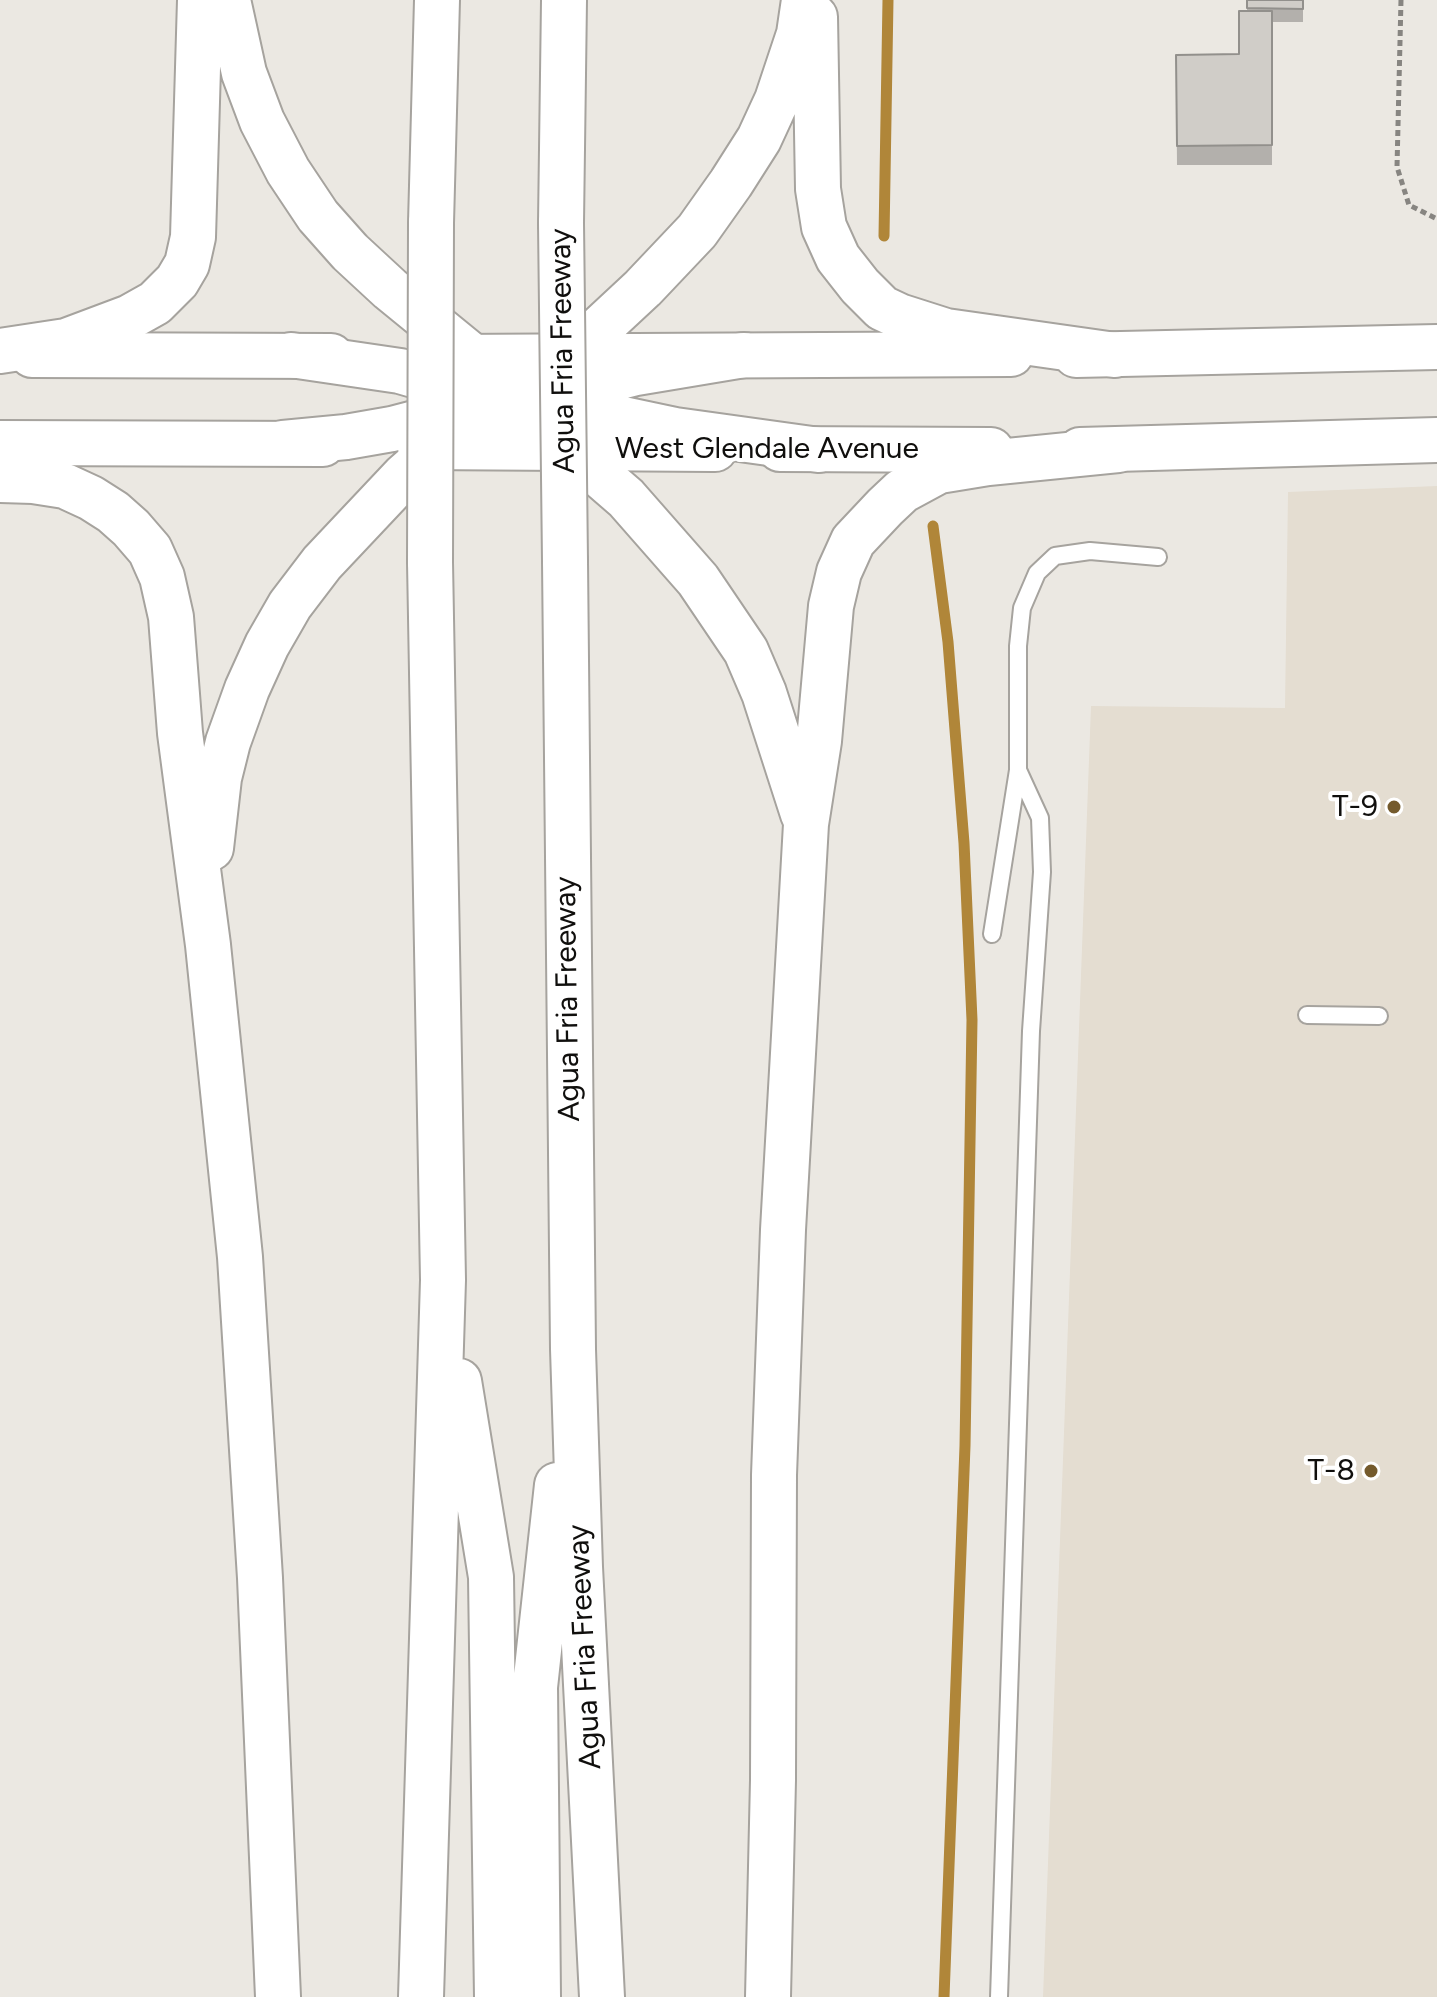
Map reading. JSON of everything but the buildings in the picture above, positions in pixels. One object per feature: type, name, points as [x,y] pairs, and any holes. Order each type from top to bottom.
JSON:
[{"type":"main road","points":[[0,353],[66,341],[130,317],[155,303],[177,281],[187,264],[194,222],[200,0]]},
{"type":"main road","points":[[228,0],[244,73],[262,121],[288,171],[318,216],[350,252],[390,289],[472,356],[544,427],[633,506],[698,580],[723,614],[746,651],[764,693],[806,824]]},
{"type":"main road","points":[[421,1997],[443,1280],[430,562],[431,223],[437,0]]},
{"type":"main road","name":"Agua Fria Freeway","points":[[564,0],[561,223],[573,1349],[580,1567],[602,1997]]},
{"type":"main road","points":[[208,945],[213,815],[225,754],[247,689],[290,605],[322,563],[404,476],[437,447],[479,423],[571,355],[643,288],[697,231],[759,139],[777,100],[799,34],[804,0]]},
{"type":"main road","points":[[815,0],[818,189],[824,227],[838,258],[860,286],[882,308],[946,331],[1115,355]]},
{"type":"main road","points":[[0,353],[1115,355],[1437,347]]},
{"type":"main road","points":[[291,355],[400,371],[514,398],[675,430],[819,450]]},
{"type":"main road","points":[[283,443],[392,429],[514,398],[744,355]]},
{"type":"main road","name":"West Glendale Avenue","points":[[0,443],[1118,450],[1437,440]]},
{"type":"main road","points":[[768,1997],[777,1356],[806,824],[819,741],[831,606],[839,572],[853,541],[902,491],[939,471],[1118,450]]},
{"type":"main road","points":[[0,480],[65,486],[91,498],[131,528],[150,550],[162,577],[171,617],[189,814],[208,945],[240,1257],[252,1428],[278,1997]]},
{"type":"main road","points":[[443,1280],[491,1577],[497,1997]]},
{"type":"main road","points":[[538,1997],[535,1687],[545,1576],[573,1349]]},
{"type":"lane","points":[[992,934],[1018,770],[1018,646],[1022,608],[1037,573],[1055,556],[1090,551],[1158,557]]},
{"type":"lane","points":[[999,1997],[1031,1031],[1042,872],[1040,818],[1018,770]]},
{"type":"lane","points":[[1307,1015],[1379,1016]]},
{"type":"path","points":[[1401,0],[1397,167],[1409,205],[1437,219]]},
{"type":"shaded area","points":[[1437,486],[1437,1997],[1043,1997],[1091,706],[1285,708],[1288,492]]},
{"type":"waterway","points":[[884,236],[888,0]]},
{"type":"waterway","points":[[933,526],[948,642],[964,843],[972,1020],[965,1446],[944,1997]]},
{"type":"place","name":"T-9","points":[[1394,807]]},
{"type":"place","name":"T-8","points":[[1371,1471]]}]
